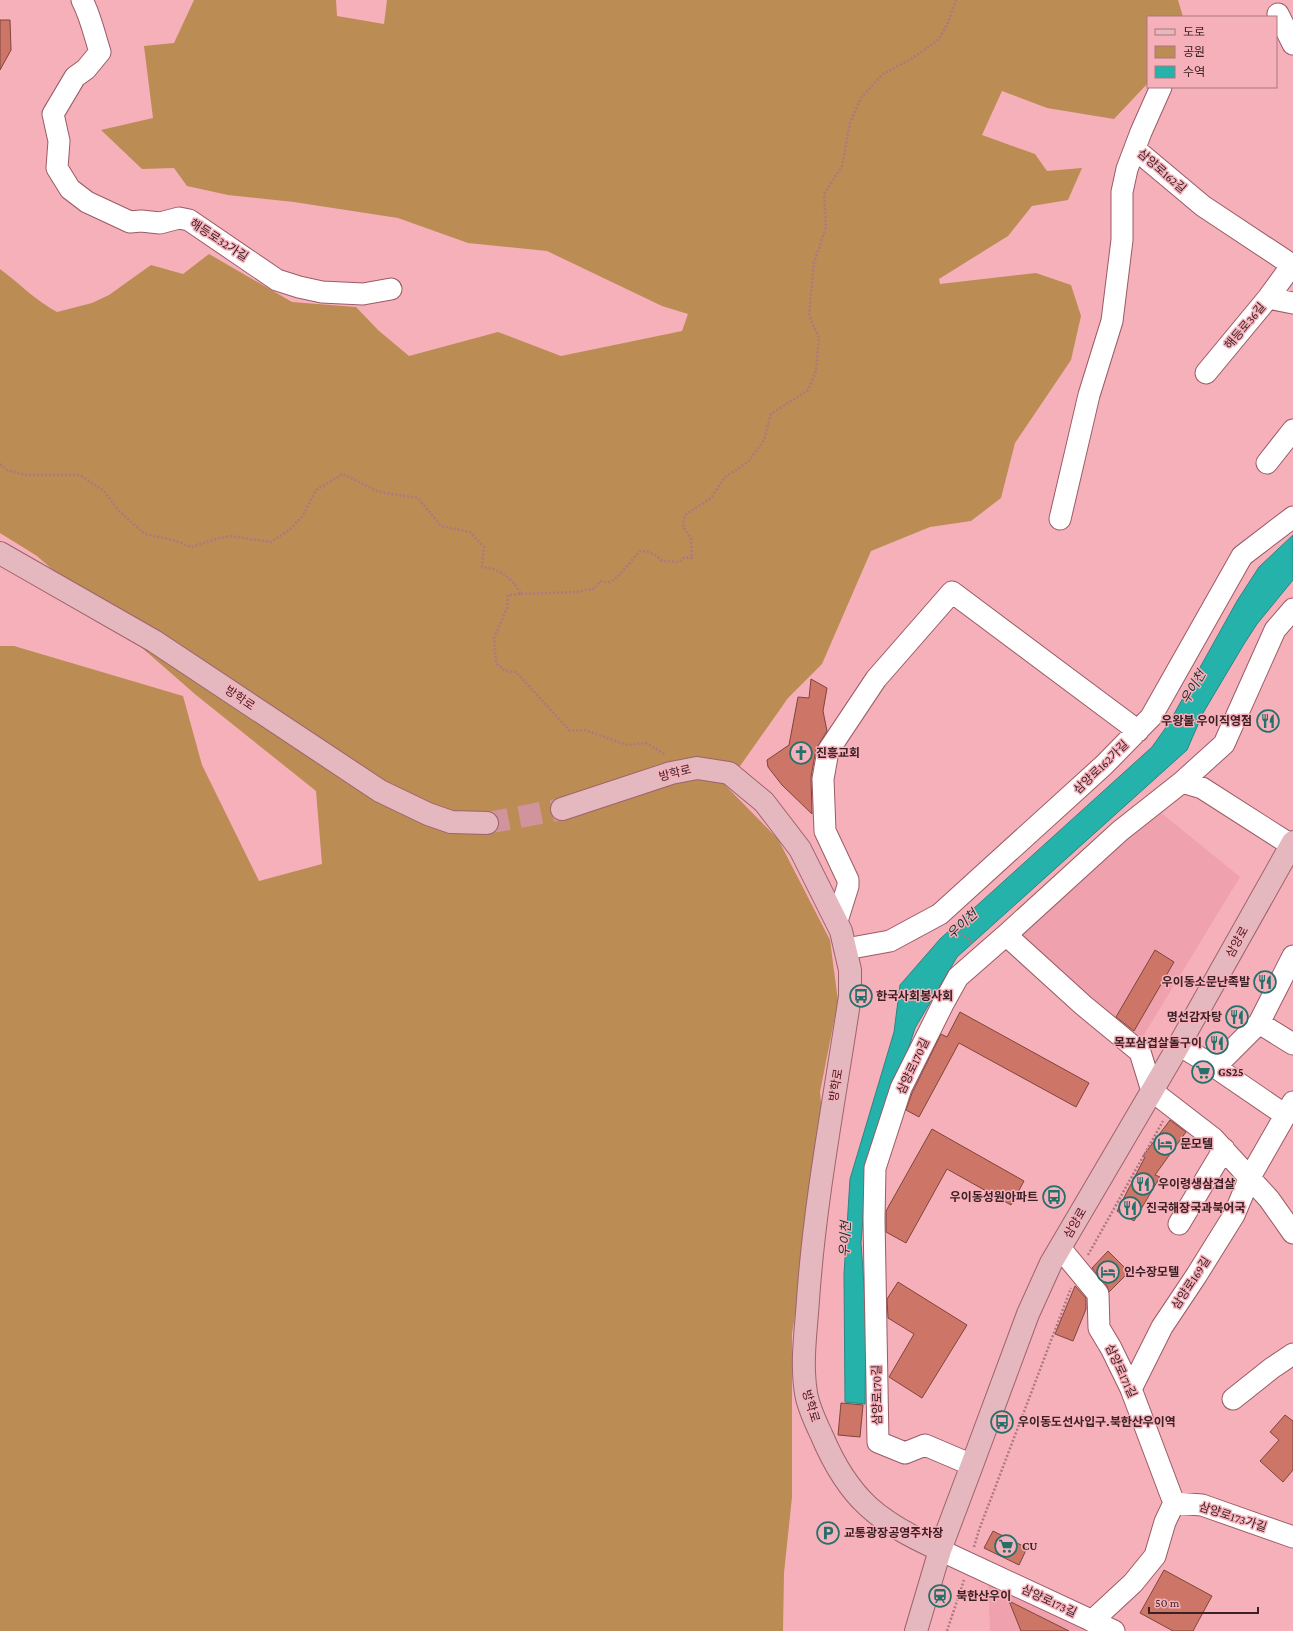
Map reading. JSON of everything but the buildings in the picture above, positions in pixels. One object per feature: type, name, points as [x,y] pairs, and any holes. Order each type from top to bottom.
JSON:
[{"type":"main road","name":"방학로","points":[[0,553],[154,641],[380,791],[428,814],[452,822],[486,823]]},
{"type":"main road","name":"방학로","points":[[562,809],[671,773],[697,768],[729,773],[764,802],[800,849],[837,921],[846,949],[850,970],[850,996],[811,1254],[803,1363],[806,1394],[834,1464],[854,1493],[876,1514],[909,1536],[940,1550]]},
{"type":"main road","name":"삼양로","points":[[916,1631],[940,1550],[1028,1314],[1051,1263],[1179,1045],[1292,843]]},
{"type":"street","name":"해등로32가길","points":[[82,0],[91,16],[94,34],[100,52],[86,69],[75,77],[53,114],[59,142],[57,168],[70,189],[87,202],[130,222],[141,221],[160,223],[179,218],[189,220],[277,280],[299,287],[322,292],[363,294],[391,289]]},
{"type":"street","points":[[1279,10],[1293,44]]},
{"type":"street","name":"삼양로162길","points":[[1161,88],[1135,150],[1203,206],[1292,265],[1268,298]]},
{"type":"street","points":[[1060,519],[1089,395],[1112,321],[1121,246],[1122,192],[1135,150]]},
{"type":"street","name":"해등로36길","points":[[1206,373],[1268,298],[1293,303]]},
{"type":"street","points":[[1267,463],[1293,430]]},
{"type":"street","name":"삼양로162가길","points":[[846,949],[890,942],[940,914],[1042,823],[1138,731],[1151,717],[1242,556],[1293,517]]},
{"type":"street","points":[[837,921],[848,886],[848,880],[825,831],[823,779],[824,765],[828,751],[876,679],[952,592],[1138,731]]},
{"type":"street","name":"삼양로170길","points":[[972,1465],[925,1445],[905,1453],[878,1442],[875,1168],[901,1088],[958,977],[1120,831],[1182,782],[1224,744],[1275,630],[1293,609]]},
{"type":"street","points":[[1182,782],[1202,788],[1292,843]]},
{"type":"street","points":[[1006,935],[1083,1004],[1140,1052],[1152,1091],[1213,1138],[1224,1149],[1270,1199],[1293,1233]]},
{"type":"street","points":[[1215,1067],[1260,1023],[1293,956]]},
{"type":"street","points":[[1260,1023],[1293,1044]]},
{"type":"street","points":[[1179,1045],[1289,1108]]},
{"type":"street","name":"삼양로169길","points":[[1131,1389],[1162,1327],[1234,1215],[1250,1177],[1289,1108]]},
{"type":"street","points":[[1179,1224],[1224,1149]]},
{"type":"street","name":"삼양로171길","points":[[1060,1248],[1098,1294],[1099,1328],[1111,1348],[1131,1389],[1174,1503]]},
{"type":"street","points":[[1233,1400],[1272,1368],[1293,1354]]},
{"type":"street","points":[[1092,1621],[1133,1583],[1155,1556],[1165,1522],[1174,1503]]},
{"type":"street","name":"삼양로173가길","points":[[1174,1503],[1202,1505],[1293,1537]]},
{"type":"street","name":"삼양로173길","points":[[940,1550],[1114,1631]]},
{"type":"path","points":[[672,758],[646,743],[628,745],[585,730],[570,731],[516,672],[505,671],[496,663],[494,638],[508,608],[508,595],[591,590],[595,588],[600,581],[610,582],[619,578],[625,567],[640,551],[647,551],[662,561],[679,562],[685,557],[692,558],[691,538],[683,527],[685,515],[711,498],[726,477],[748,462],[764,440],[771,414],[808,390],[816,371],[819,338],[809,315],[814,263],[826,226],[824,194],[842,166],[850,123],[861,98],[883,74],[911,59],[938,40],[947,25],[956,0]]},
{"type":"path","points":[[0,464],[7,470],[26,475],[80,475],[104,491],[118,510],[145,534],[173,540],[191,547],[230,536],[271,542],[289,530],[302,516],[316,490],[343,474],[379,492],[418,498],[441,526],[470,532],[484,547],[482,566],[501,572],[514,582],[521,594]]},
{"type":"path","points":[[940,914],[984,954]]},
{"type":"path","points":[[970,1564],[979,1530],[1066,1298],[1079,1271],[1171,1106]]},
{"type":"path","points":[[947,1631],[958,1594]]},
{"type":"shaded area","points":[[1159,811],[1240,877],[1139,1043],[1018,937]]},
{"type":"shaded area","points":[[988,1579],[1085,1624],[1085,1631],[990,1631]]},
{"type":"green space","points":[[194,0],[336,0],[337,16],[384,24],[387,0],[1178,0],[1183,16],[1147,16],[1147,84],[1114,119],[1047,108],[1002,91],[982,135],[1035,154],[1047,171],[1082,168],[1068,200],[1032,206],[1008,236],[939,279],[940,284],[1036,273],[1071,285],[1081,316],[1071,360],[1015,443],[1001,498],[971,521],[930,527],[871,551],[822,664],[788,698],[726,786],[778,839],[830,940],[838,1001],[820,1092],[824,1135],[792,1334],[792,1497],[784,1573],[783,1631],[0,1631],[0,646],[14,646],[183,696],[202,765],[259,881],[322,864],[316,791],[196,695],[37,556],[0,533],[0,269],[49,308],[57,312],[92,303],[109,295],[151,265],[183,274],[209,254],[292,302],[356,307],[378,330],[409,356],[498,332],[561,356],[682,331],[688,314],[662,306],[547,251],[468,243],[398,218],[294,202],[228,195],[187,186],[174,168],[142,169],[101,130],[153,118],[144,46],[174,43]]},
{"type":"water","name":"우이천","points":[[1293,535],[1293,580],[1257,624],[1244,644],[1203,713],[1187,750],[957,957],[915,1028],[866,1179],[861,1243],[866,1314],[865,1404],[845,1402],[844,1274],[850,1179],[894,1032],[900,985],[940,939],[1152,747],[1169,723],[1237,601],[1259,567]]},
{"type":"tunnel","points":[[487,823],[562,809]]},
{"type":"place","name":"우왕불 우이직영점","points":[[1268,721]]},
{"type":"place","name":"진흥교회","points":[[801,753]]},
{"type":"place","name":"우이동소문난족발","points":[[1265,982]]},
{"type":"place","name":"한국사회봉사회","points":[[861,996]]},
{"type":"place","name":"명선감자탕","points":[[1237,1017]]},
{"type":"place","name":"목포삼겹살돌구이","points":[[1217,1043]]},
{"type":"place","name":"GS25","points":[[1203,1072]]},
{"type":"place","name":"문모텔","points":[[1165,1144]]},
{"type":"place","name":"우이령생삼겹살","points":[[1143,1184]]},
{"type":"place","name":"우이동성원아파트","points":[[1054,1197]]},
{"type":"place","name":"진국해장국과북어국","points":[[1130,1208]]},
{"type":"place","name":"인수장모텔","points":[[1108,1272]]},
{"type":"place","name":"우이동도선사입구.북한산우이역","points":[[1002,1422]]},
{"type":"place","name":"교통광장공영주차장","points":[[828,1533]]},
{"type":"place","name":"CU","points":[[1006,1546]]},
{"type":"place","name":"북한산우이","points":[[940,1596]]}]
